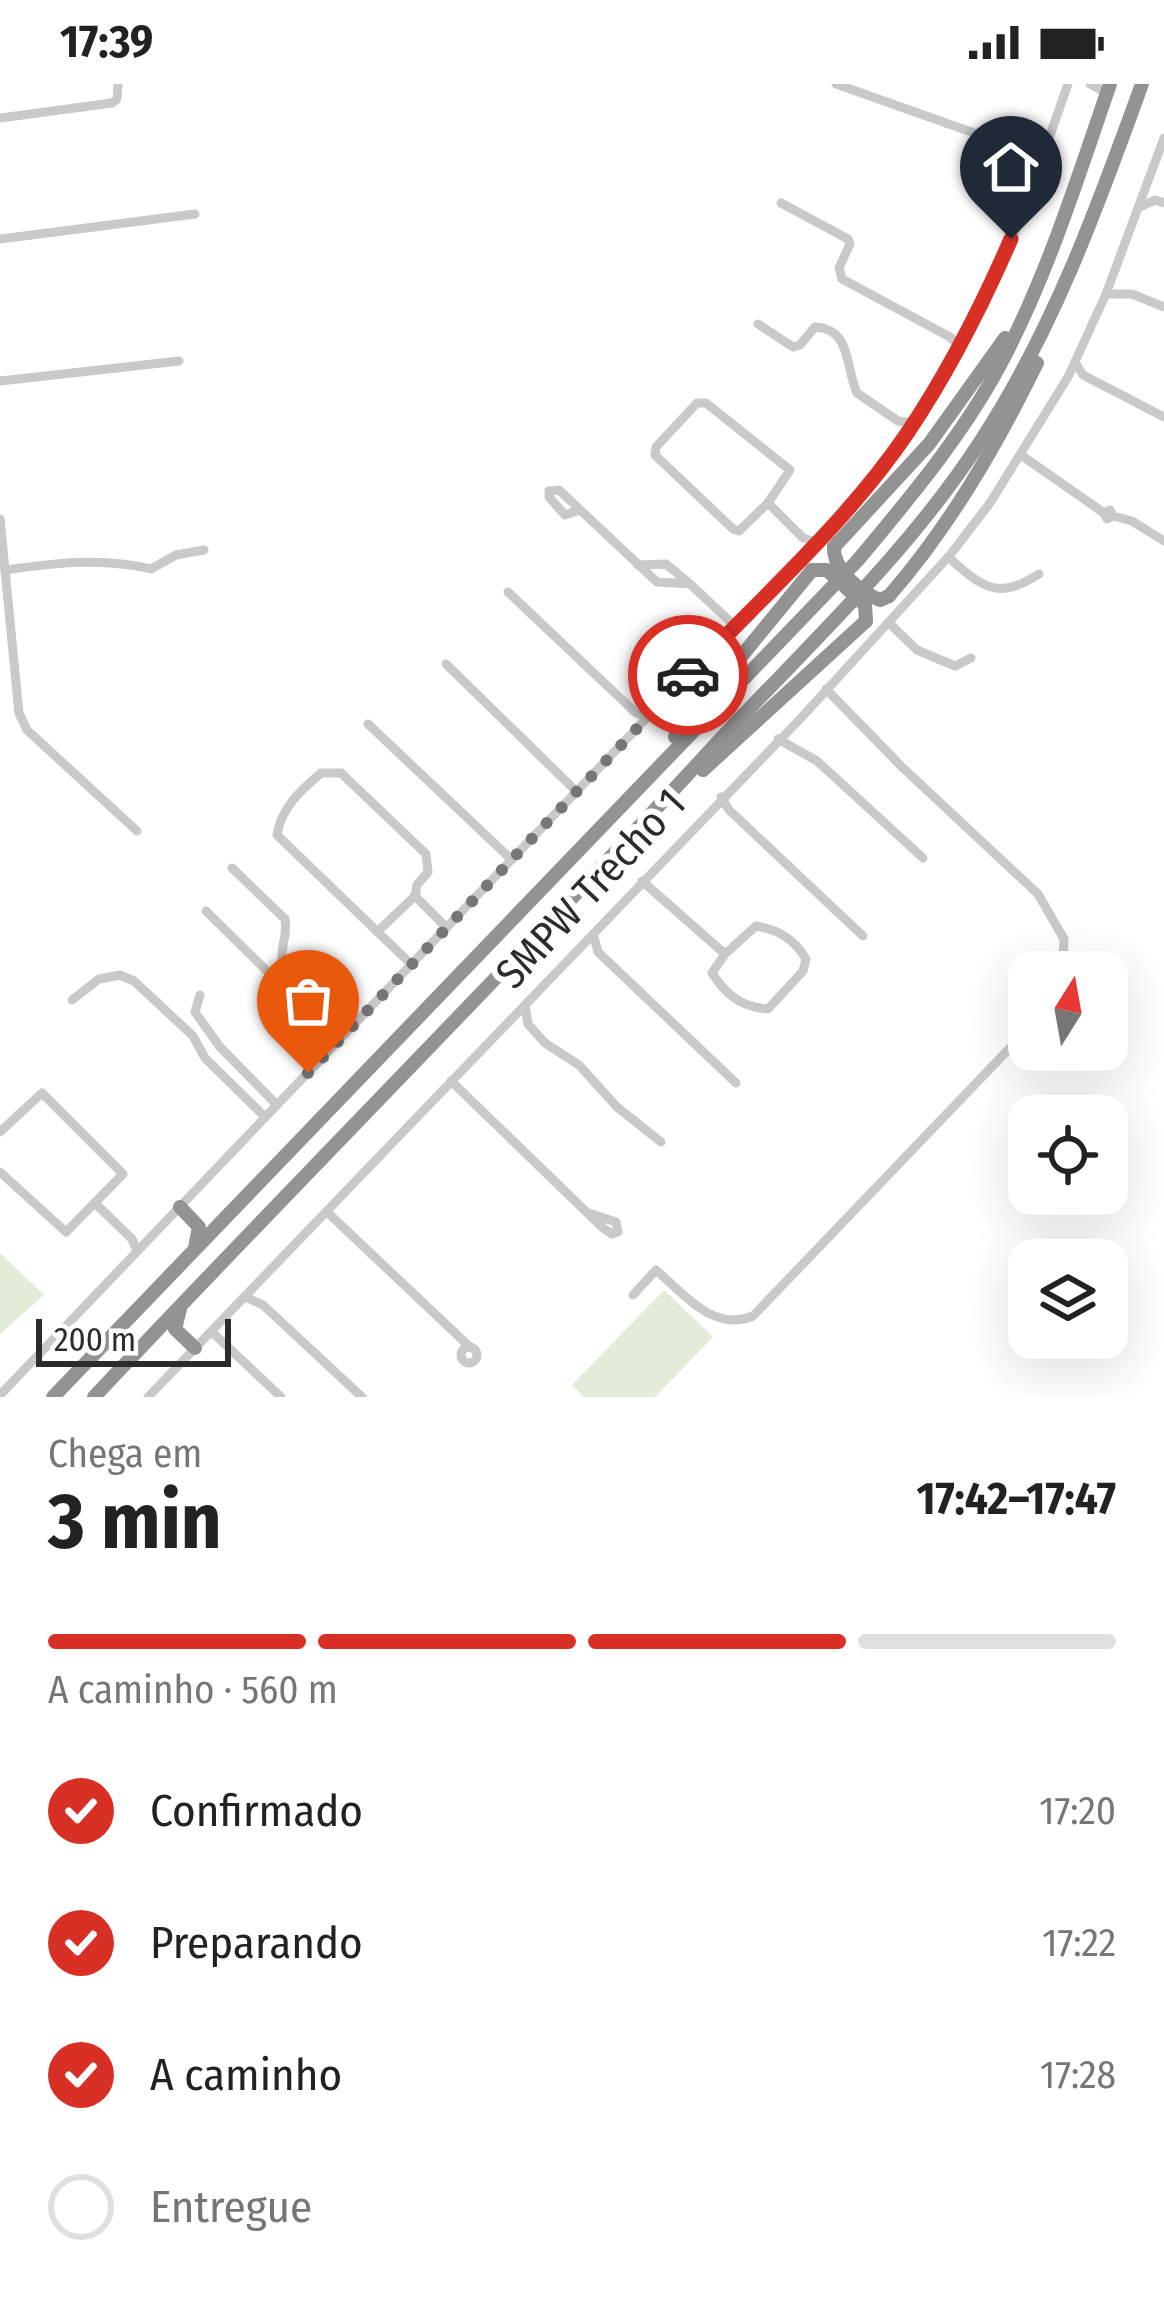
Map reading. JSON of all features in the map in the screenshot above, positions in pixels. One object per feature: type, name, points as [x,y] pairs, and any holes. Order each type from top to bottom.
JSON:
[{"type":"highway","points":[[1024,316],[928,444],[834,548],[836,565],[864,592],[880,600],[890,596],[947,520],[1011,416],[1047,340],[1142,84]]},
{"type":"highway","points":[[53,1397],[858,560],[908,500],[965,424],[1024,316],[1059,236],[1109,88]]},
{"type":"highway","points":[[94,1397],[878,573],[939,502],[1019,378],[1060,296]]},
{"type":"highway","points":[[635,787],[812,570],[827,569],[865,605],[866,621],[659,808]]},
{"type":"highway","points":[[183,1205],[203,1223],[225,1219]]},
{"type":"highway","points":[[183,1205],[199,1227],[194,1251]]},
{"type":"highway","points":[[181,1308],[175,1329],[193,1350]]},
{"type":"highway","points":[[148,1339],[170,1335],[193,1350]]},
{"type":"street","points":[[0,118],[112,104],[118,84]]},
{"type":"street","points":[[836,84],[1042,157]]},
{"type":"street","points":[[0,1395],[807,552],[906,435],[963,342],[1011,239],[1068,84]]},
{"type":"street","points":[[1090,84],[1109,88]]},
{"type":"street","name":"SMPW Trecho 1","points":[[148,1397],[890,624],[948,557],[1021,455],[1068,377],[1106,294],[1164,138]]},
{"type":"street","points":[[1138,208],[1159,201],[1148,180]]},
{"type":"street","points":[[781,203],[848,238],[850,244],[839,268],[842,279],[963,342]]},
{"type":"street","points":[[0,239],[195,214]]},
{"type":"street","points":[[1114,273],[1132,294]]},
{"type":"street","points":[[1106,294],[1132,294],[1164,308]]},
{"type":"street","points":[[758,324],[793,346],[800,345],[815,327],[830,329],[843,340],[857,393],[898,421],[906,435]]},
{"type":"street","points":[[0,381],[179,362]]},
{"type":"street","points":[[1075,362],[1083,376]]},
{"type":"street","points":[[1068,377],[1083,376],[1164,417]]},
{"type":"street","points":[[698,403],[706,404],[790,470],[768,503],[734,531],[655,449],[698,403]]},
{"type":"street","points":[[898,421],[913,423]]},
{"type":"street","points":[[1021,455],[1108,514],[1129,519],[1164,542]]},
{"type":"street","points":[[768,503],[803,538],[816,542]]},
{"type":"street","points":[[580,510],[662,585],[690,584]]},
{"type":"street","points":[[0,519],[19,713],[27,730],[137,831]]},
{"type":"street","points":[[803,538],[807,552]]},
{"type":"street","points":[[5,570],[123,561],[151,568],[176,555],[203,550]]},
{"type":"street","points":[[948,557],[978,583],[995,589],[1016,589],[1039,574]]},
{"type":"street","points":[[638,565],[665,564],[735,626]]},
{"type":"street","points":[[508,592],[636,713],[649,717]]},
{"type":"street","points":[[0,622],[13,621]]},
{"type":"street","points":[[890,624],[930,658],[955,666],[971,658]]},
{"type":"street","points":[[446,664],[577,792]]},
{"type":"street","points":[[826,689],[1038,894],[1064,939],[1063,951]]},
{"type":"street","points":[[636,713],[639,727]]},
{"type":"street","points":[[800,718],[802,750]]},
{"type":"street","points":[[368,724],[512,860]]},
{"type":"street","points":[[778,740],[802,750],[923,858]]},
{"type":"street","points":[[377,932],[415,896],[428,872],[426,854],[340,773],[322,772],[281,817],[277,835],[377,932],[412,964]]},
{"type":"street","points":[[718,801],[863,936]]},
{"type":"street","points":[[232,868],[285,920],[282,955],[288,976],[343,1038]]},
{"type":"street","points":[[642,881],[725,954]]},
{"type":"street","points":[[415,896],[447,928]]},
{"type":"street","points":[[206,911],[343,1038]]},
{"type":"street","points":[[756,926],[785,935],[806,959],[781,1000],[760,1010],[724,992],[712,973],[725,954],[756,926]]},
{"type":"street","points":[[593,934],[598,952],[736,1083]]},
{"type":"street","points":[[580,948],[598,952]]},
{"type":"street","points":[[73,1000],[99,980],[120,975],[134,981],[193,1036],[205,1058],[265,1118]]},
{"type":"street","points":[[200,995],[195,1012],[220,1047],[277,1105]]},
{"type":"street","points":[[525,1005],[528,1024],[545,1043],[579,1065],[617,1107],[661,1142]]},
{"type":"street","points":[[503,1028],[528,1024]]},
{"type":"street","points":[[632,1294],[658,1271],[695,1307],[737,1320],[753,1316],[1008,1050]]},
{"type":"street","points":[[452,1081],[589,1213]]},
{"type":"street","points":[[0,1132],[37,1095],[44,1094],[122,1169],[122,1177],[70,1231],[63,1232],[0,1172]]},
{"type":"street","points":[[97,1205],[141,1247]]},
{"type":"street","points":[[327,1212],[471,1348]]},
{"type":"street","points":[[256,1286],[263,1305]]},
{"type":"street","points":[[245,1297],[263,1305],[362,1397]]},
{"type":"street","points":[[212,1332],[281,1397]]},
{"type":"street","points":[[0,1377],[14,1380]]},
{"type":"green space","points":[[0,1253],[44,1295],[0,1334]]},
{"type":"green space","points":[[664,1290],[713,1337],[655,1397],[584,1397],[572,1385]]},
{"type":"way so far","points":[[308,1073],[688,675]]},
{"type":"route","points":[[688,675],[852,503],[902,440],[960,347],[1011,239]]}]
